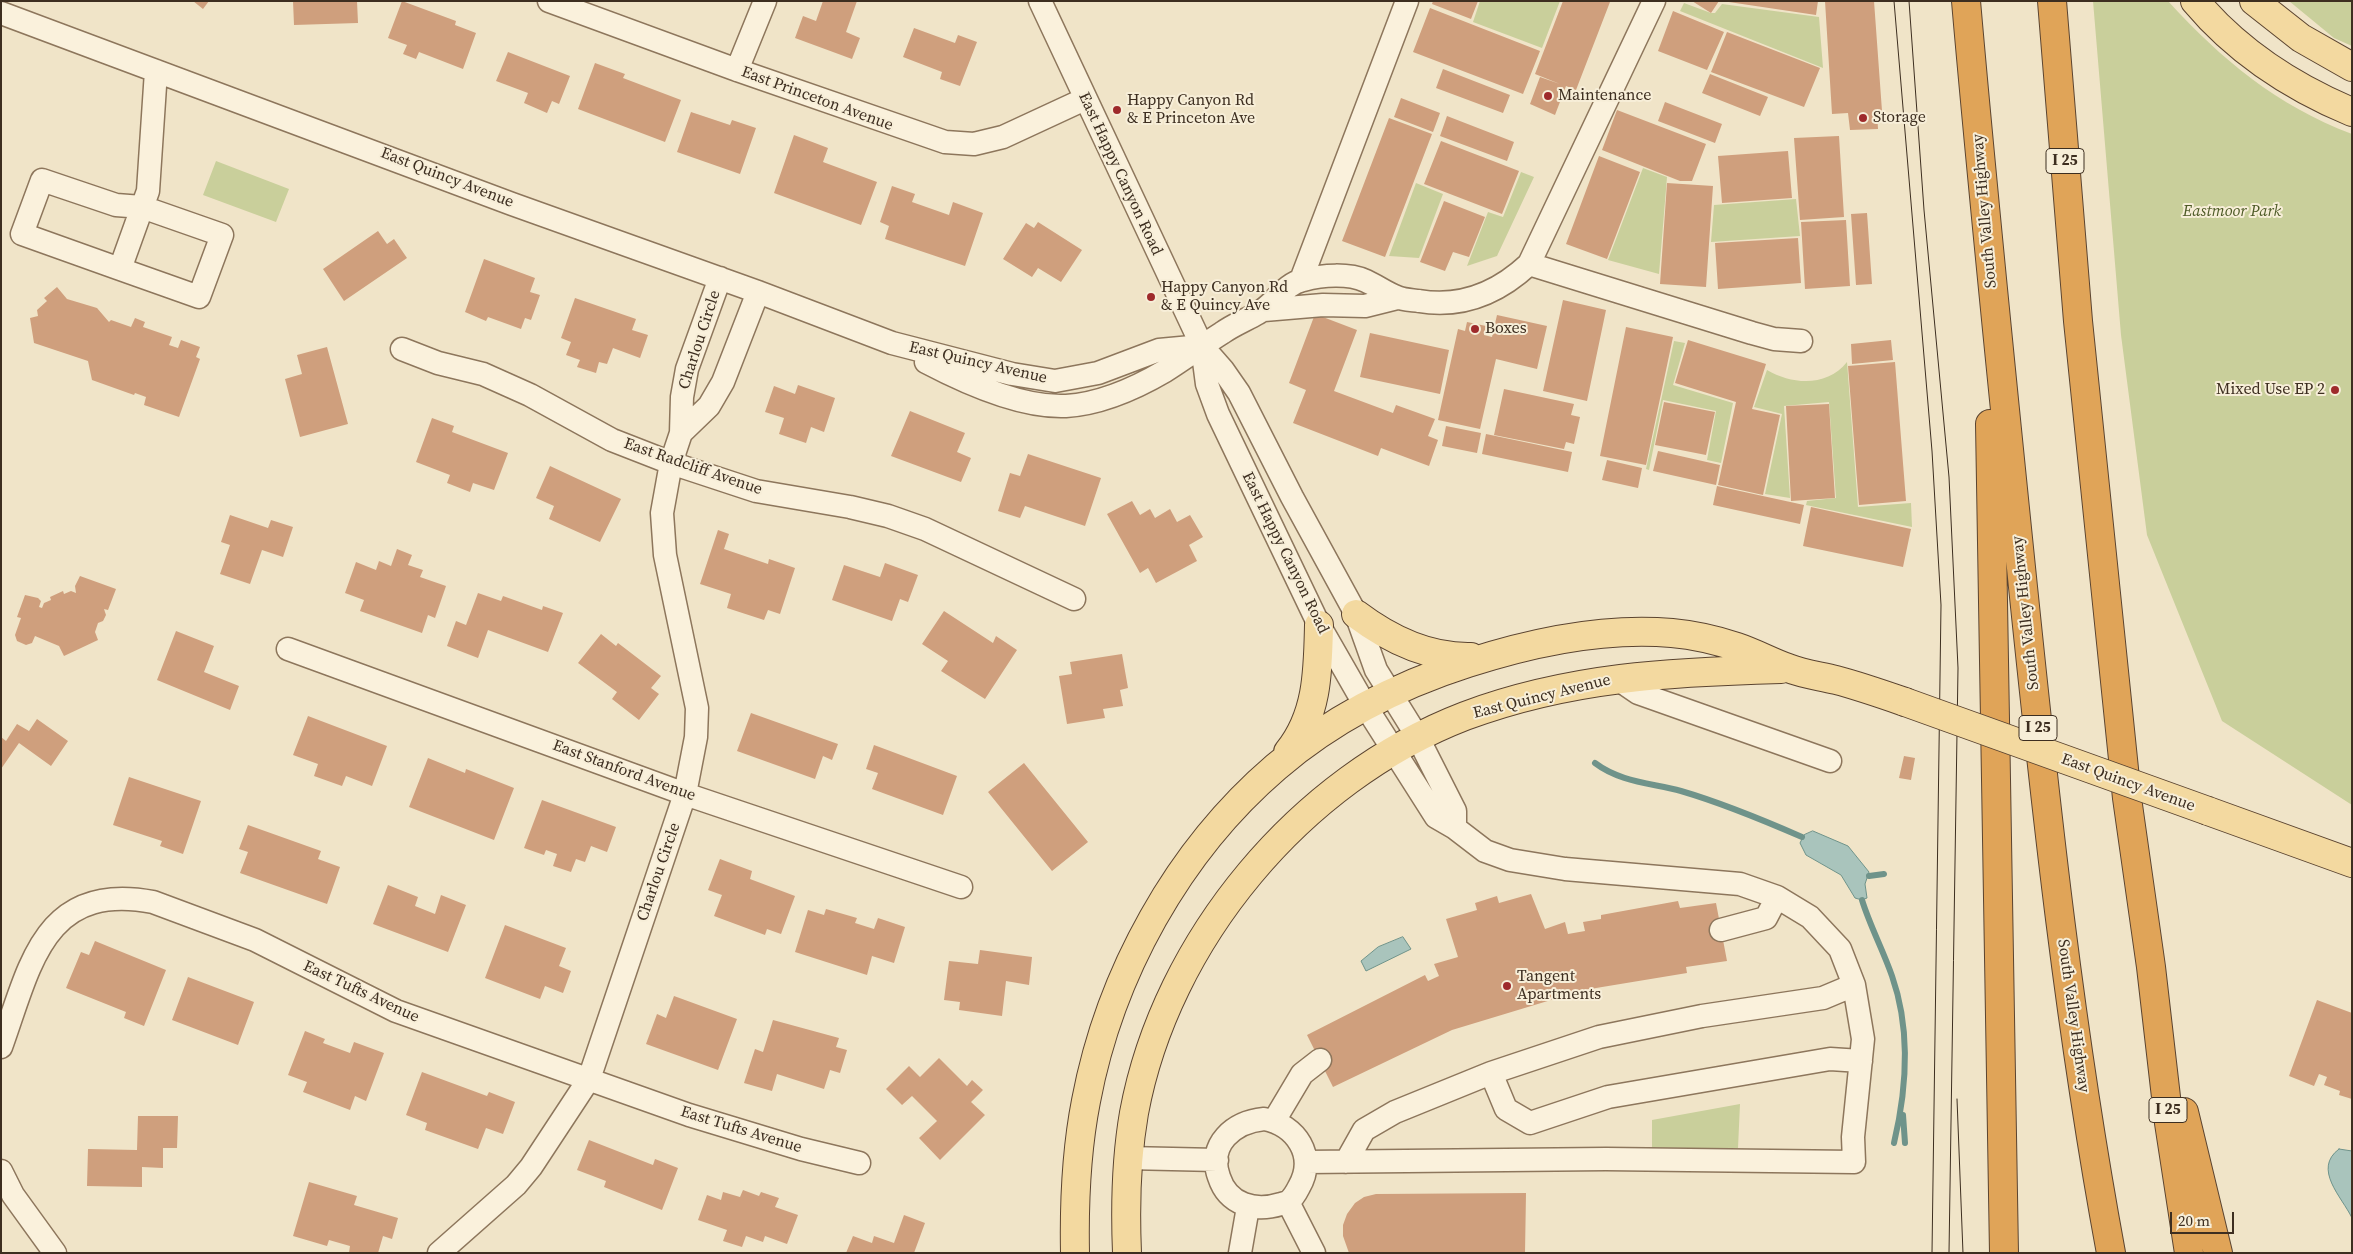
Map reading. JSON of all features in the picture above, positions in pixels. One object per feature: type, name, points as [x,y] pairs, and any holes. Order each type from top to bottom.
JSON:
[{"type":"highway","name":"South Valley Highway","points":[[1966,1],[1984,200],[2060,930],[2096,1175],[2111,1253]]},
{"type":"highway","name":"I 25","points":[[2052,1],[2078,320],[2127,798],[2151,967],[2169,1123],[2189,1253]]},
{"type":"highway","points":[[1984,200],[1993,536],[1998,989],[2004,1253]]},
{"type":"highway","points":[[2151,967],[2218,1253]]},
{"type":"main road","points":[[2195,1],[2220,28],[2282,77],[2352,112]]},
{"type":"main road","points":[[2254,1],[2301,38],[2352,67]]},
{"type":"main road","points":[[1356,614],[1388,636],[1406,645],[1441,655],[1485,657]]},
{"type":"main road","points":[[1075,1253],[1074,1194],[1086,1099],[1098,1053],[1119,988],[1143,935],[1187,866],[1211,833],[1276,766],[1298,740],[1311,709],[1318,672],[1319,625]]},
{"type":"main road","name":"East Quincy Avenue","points":[[1276,766],[1336,723],[1391,694],[1439,672],[1485,657],[1566,638],[1624,632],[1670,633],[1707,638],[1790,669],[1906,702],[2352,863]]},
{"type":"main road","name":"East Quincy Avenue","points":[[1127,1253],[1125,1205],[1127,1158],[1134,1111],[1145,1068],[1166,1010],[1212,923],[1261,858],[1300,821],[1332,793],[1393,749],[1417,736],[1465,716],[1513,701],[1616,678],[1692,671],[1790,669]]},
{"type":"street","name":"East Princeton Avenue","points":[[549,1],[737,70],[945,142],[974,144],[1003,137],[1085,100]]},
{"type":"street","points":[[737,70],[765,1]]},
{"type":"street","name":"East Happy Canyon Road","points":[[1040,1],[1202,346],[1223,370],[1238,394],[1356,614],[1376,670],[1417,736],[1454,811],[1455,828]]},
{"type":"street","points":[[1301,280],[1407,1]]},
{"type":"street","points":[[1264,310],[1323,305],[1365,306],[1397,298],[1438,303],[1468,300],[1503,285],[1529,264],[1654,1]]},
{"type":"street","name":"East Quincy Avenue","points":[[1,13],[512,204],[720,278],[892,343],[1012,374],[1055,381],[1098,373],[1159,350],[1202,346]]},
{"type":"street","points":[[120,269],[148,191],[156,71]]},
{"type":"street","points":[[42,180],[116,205],[142,207],[222,235],[199,297],[22,234],[42,180]]},
{"type":"street","points":[[1529,264],[1752,333],[1774,339],[1801,341]]},
{"type":"street","points":[[1202,346],[1264,310],[1280,294],[1301,280],[1351,276],[1366,281],[1397,298]]},
{"type":"street","name":"Charlou Circle","points":[[439,1253],[516,1185],[532,1167],[589,1079],[685,794],[696,737],[697,708],[665,555],[662,513],[671,463],[681,433],[682,397],[687,369],[720,278]]},
{"type":"street","name":"Charlou Circle","points":[[681,433],[709,406],[723,382],[758,292]]},
{"type":"street","name":"East Happy Canyon Road","points":[[1202,346],[1207,384],[1218,414],[1319,625],[1366,707],[1436,817],[1455,828],[1486,851],[1510,860],[1565,869],[1740,884],[1777,897],[1810,917],[1840,949],[1854,986],[1863,1039],[1853,1137],[1854,1162],[1624,1159],[1346,1162]]},
{"type":"street","name":"East Radcliff Avenue","points":[[402,349],[438,363],[483,374],[530,395],[612,440],[671,463],[756,491],[850,507],[888,516],[933,533],[1074,599]]},
{"type":"street","name":"East Stanford Avenue","points":[[288,649],[685,794],[961,887]]},
{"type":"street","points":[[1616,678],[1645,695],[1830,761]]},
{"type":"street","points":[[1721,930],[1766,918],[1777,897]]},
{"type":"street","name":"East Tufts Avenue","points":[[1,1047],[36,951],[60,920],[97,901],[109,898],[135,899],[152,902],[255,940],[396,1011],[689,1115],[801,1149],[859,1162]]},
{"type":"street","points":[[1306,1162],[1346,1162],[1364,1130],[1395,1112],[1491,1073],[1599,1037],[1702,1016],[1823,998],[1854,986]]},
{"type":"street","points":[[1491,1073],[1506,1109],[1530,1123],[1608,1097],[1830,1059],[1860,1061]]},
{"type":"street","points":[[1274,1121],[1302,1074],[1320,1060]]},
{"type":"street","points":[[1264,1119],[1274,1121],[1291,1130],[1300,1142],[1306,1162],[1302,1182],[1288,1202],[1266,1208],[1248,1207],[1226,1191],[1218,1173],[1217,1160],[1225,1137],[1238,1125],[1250,1120],[1264,1119]]},
{"type":"street","points":[[1127,1158],[1217,1160]]},
{"type":"street","points":[[1,1171],[13,1195],[55,1253]]},
{"type":"street","points":[[1288,1202],[1314,1253]]},
{"type":"street","points":[[1240,1253],[1248,1207]]},
{"type":"green space","points":[[1480,1],[1560,1],[1542,48],[1473,22]]},
{"type":"green space","name":"Eastmoor Park","points":[[2093,1],[2168,1],[2209,43],[2252,79],[2299,109],[2352,134],[2352,805],[2222,721],[2147,535],[2121,335]]},
{"type":"green space","points":[[2289,1],[2352,1],[2352,46],[2334,38]]},
{"type":"green space","points":[[1684,3],[1711,13],[1715,13],[1722,4],[1819,17],[1823,68],[1680,11]]},
{"type":"green space","points":[[216,161],[289,189],[276,222],[203,195]]},
{"type":"green space","points":[[1643,168],[1667,177],[1659,274],[1608,260]]},
{"type":"green space","points":[[1521,172],[1534,177],[1497,256],[1467,266],[1488,212],[1503,217]]},
{"type":"green space","points":[[1416,183],[1443,194],[1419,258],[1389,256]]},
{"type":"green space","points":[[1796,199],[1800,236],[1711,242],[1714,205]]},
{"type":"green space","points":[[1674,341],[1685,343],[1673,385],[1733,403],[1721,463],[1707,460],[1716,411],[1663,400],[1649,470],[1646,469]]},
{"type":"green space","points":[[1847,362],[1858,507],[1911,503],[1912,527],[1806,505],[1807,501],[1836,498],[1829,402],[1784,406],[1790,498],[1765,494],[1782,414],[1754,407],[1767,370],[1788,379],[1809,381],[1830,376]]},
{"type":"green space","points":[[1740,1104],[1738,1148],[1652,1148],[1652,1120]]},
{"type":"water","points":[[1813,831],[1848,846],[1869,872],[1865,884],[1867,898],[1862,900],[1855,898],[1841,875],[1806,855],[1800,843],[1804,835]]},
{"type":"water","points":[[1403,937],[1411,949],[1366,971],[1361,961],[1378,947]]},
{"type":"water","points":[[2339,1149],[2352,1151],[2352,1218],[2336,1192],[2329,1174],[2328,1165],[2331,1157]]},
{"type":"building","points":[[193,1],[209,1],[203,9]]},
{"type":"building","points":[[293,1],[357,1],[358,23],[294,25]]},
{"type":"building","points":[[402,1],[456,21],[455,25],[476,33],[463,69],[419,52],[416,59],[403,54],[407,45],[388,38]]},
{"type":"building","points":[[823,1],[857,1],[846,32],[860,38],[852,59],[795,38],[803,16],[816,21]]},
{"type":"building","points":[[1433,1],[1478,1],[1471,19],[1432,4]]},
{"type":"building","points":[[1563,1],[1610,2],[1576,90],[1566,86],[1555,115],[1530,104],[1540,77],[1560,84],[1535,74]]},
{"type":"building","points":[[1692,1],[1719,1],[1711,13]]},
{"type":"building","points":[[1722,1],[1818,1],[1816,15]]},
{"type":"building","points":[[1825,1],[1874,1],[1882,111],[1877,111],[1878,129],[1850,130],[1848,113],[1832,114]]},
{"type":"building","points":[[1430,8],[1540,51],[1523,94],[1413,52]]},
{"type":"building","points":[[1673,11],[1724,32],[1707,70],[1658,51]]},
{"type":"building","points":[[914,28],[955,43],[958,35],[977,42],[960,86],[940,79],[942,72],[903,57]]},
{"type":"building","points":[[1727,32],[1820,68],[1804,107],[1711,72]]},
{"type":"building","points":[[508,52],[570,76],[559,104],[552,101],[547,113],[524,103],[528,93],[496,81]]},
{"type":"building","points":[[595,63],[625,74],[623,78],[681,100],[665,142],[578,109]]},
{"type":"building","points":[[1443,69],[1510,95],[1503,113],[1436,88]]},
{"type":"building","points":[[1710,74],[1768,97],[1760,116],[1702,93]]},
{"type":"building","points":[[1401,98],[1440,113],[1433,132],[1394,117]]},
{"type":"building","points":[[1665,102],[1722,124],[1715,143],[1658,121]]},
{"type":"building","points":[[1617,110],[1706,144],[1692,181],[1680,181],[1602,150]]},
{"type":"building","points":[[691,112],[730,125],[732,120],[756,128],[740,174],[677,152]]},
{"type":"building","points":[[1447,116],[1514,142],[1507,161],[1440,136]]},
{"type":"building","points":[[1389,118],[1432,134],[1385,257],[1342,241]]},
{"type":"building","points":[[794,135],[828,148],[823,162],[877,182],[861,225],[774,193]]},
{"type":"building","points":[[1839,136],[1844,217],[1800,220],[1794,138]]},
{"type":"building","points":[[1441,141],[1519,171],[1502,214],[1424,184]]},
{"type":"building","points":[[1788,151],[1792,198],[1722,203],[1718,156]]},
{"type":"building","points":[[1599,156],[1640,172],[1607,259],[1566,244]]},
{"type":"building","points":[[1667,183],[1713,186],[1706,287],[1660,284]]},
{"type":"building","points":[[892,186],[915,194],[912,202],[949,215],[953,202],[983,213],[965,266],[885,239],[889,226],[880,222]]},
{"type":"building","points":[[1444,201],[1485,217],[1469,257],[1453,252],[1445,271],[1420,262]]},
{"type":"building","points":[[1867,213],[1872,284],[1856,285],[1851,214]]},
{"type":"building","points":[[1846,220],[1850,286],[1805,289],[1801,222]]},
{"type":"building","points":[[1038,222],[1082,250],[1061,282],[1038,268],[1032,277],[1003,259],[1026,223],[1034,228]]},
{"type":"building","points":[[378,231],[387,244],[394,239],[407,258],[344,301],[323,269]]},
{"type":"building","points":[[1798,238],[1801,283],[1718,289],[1715,243]]},
{"type":"building","points":[[484,259],[535,278],[530,292],[540,295],[531,320],[525,318],[521,329],[488,317],[486,321],[465,312]]},
{"type":"building","points":[[57,287],[67,299],[97,308],[109,322],[111,320],[131,327],[135,318],[145,322],[143,327],[172,337],[169,345],[178,348],[181,340],[200,347],[196,357],[200,359],[179,417],[144,405],[146,397],[135,393],[134,395],[92,380],[88,361],[34,343],[30,318],[38,316],[37,310],[47,301],[44,298]]},
{"type":"building","points":[[575,298],[636,319],[632,330],[648,335],[640,358],[613,348],[607,364],[599,362],[596,373],[577,367],[580,360],[566,355],[571,342],[561,338]]},
{"type":"building","points":[[1563,300],[1606,310],[1587,401],[1543,391]]},
{"type":"building","points":[[1315,314],[1357,330],[1334,391],[1393,413],[1396,405],[1435,419],[1428,436],[1438,440],[1429,466],[1381,448],[1378,456],[1293,423],[1306,390],[1289,383]]},
{"type":"building","points":[[1497,315],[1547,326],[1537,369],[1496,359],[1480,429],[1438,420],[1458,329],[1465,331],[1467,322],[1486,326],[1484,335],[1492,337]]},
{"type":"building","points":[[1626,327],[1673,337],[1646,465],[1600,456]]},
{"type":"building","points":[[1370,333],[1449,350],[1440,394],[1360,377]]},
{"type":"building","points":[[1688,340],[1766,364],[1752,409],[1780,415],[1763,495],[1718,485],[1736,402],[1675,383]]},
{"type":"building","points":[[1891,340],[1893,360],[1852,364],[1851,344]]},
{"type":"building","points":[[327,347],[348,424],[300,437],[285,379],[302,374],[297,355]]},
{"type":"building","points":[[1895,362],[1906,501],[1859,505],[1848,366]]},
{"type":"building","points":[[798,385],[835,398],[824,432],[811,427],[806,443],[779,434],[784,418],[765,412],[774,386],[795,394]]},
{"type":"building","points":[[1504,389],[1574,404],[1571,415],[1580,417],[1574,444],[1566,442],[1564,449],[1494,435]]},
{"type":"building","points":[[1664,402],[1715,412],[1706,455],[1655,445]]},
{"type":"building","points":[[1829,404],[1835,498],[1791,501],[1786,406]]},
{"type":"building","points":[[910,411],[965,433],[957,452],[971,458],[961,482],[891,456]]},
{"type":"building","points":[[432,418],[454,426],[452,432],[508,453],[494,490],[473,483],[470,492],[447,483],[450,475],[416,462]]},
{"type":"building","points":[[1446,426],[1481,433],[1477,453],[1442,446]]},
{"type":"building","points":[[1486,434],[1572,452],[1568,472],[1482,454]]},
{"type":"building","points":[[1658,451],[1720,465],[1716,485],[1653,471]]},
{"type":"building","points":[[1028,454],[1101,478],[1085,526],[1025,506],[1020,518],[998,511],[1010,473],[1020,476]]},
{"type":"building","points":[[1607,460],[1642,468],[1638,488],[1602,480]]},
{"type":"building","points":[[550,466],[621,499],[600,542],[549,519],[554,506],[536,498]]},
{"type":"building","points":[[1717,486],[1804,505],[1800,524],[1713,505]]},
{"type":"building","points":[[1132,501],[1140,515],[1150,509],[1155,518],[1170,509],[1177,522],[1190,515],[1203,537],[1189,545],[1197,561],[1156,583],[1148,568],[1140,573],[1107,514]]},
{"type":"building","points":[[1811,507],[1911,529],[1903,567],[1803,546]]},
{"type":"building","points":[[230,515],[268,528],[271,520],[293,527],[283,557],[262,550],[250,584],[220,574],[230,545],[221,542]]},
{"type":"building","points":[[718,530],[729,534],[724,549],[768,564],[769,559],[795,568],[780,614],[768,610],[764,620],[727,608],[731,594],[700,584]]},
{"type":"building","points":[[397,549],[412,555],[408,565],[423,570],[420,577],[446,586],[435,618],[428,615],[422,633],[360,611],[364,600],[345,593],[356,562],[376,570],[379,561],[391,566]]},
{"type":"building","points":[[885,563],[918,575],[908,602],[900,599],[892,621],[832,600],[844,565],[880,577]]},
{"type":"building","points":[[80,576],[116,589],[108,610],[104,609],[106,615],[103,621],[98,623],[95,632],[98,640],[64,656],[59,646],[35,636],[32,643],[26,645],[17,641],[15,635],[21,618],[17,617],[25,595],[38,598],[41,601],[39,607],[42,608],[44,603],[51,600],[50,597],[63,591],[64,594],[71,591],[76,593],[75,586]]},
{"type":"building","points":[[478,593],[501,601],[503,596],[542,610],[543,606],[563,613],[548,652],[488,630],[478,658],[447,646],[456,621],[466,625]]},
{"type":"building","points":[[944,611],[993,643],[996,636],[1017,650],[985,699],[941,671],[948,661],[922,644]]},
{"type":"building","points":[[176,631],[214,646],[204,672],[239,686],[230,710],[157,680]]},
{"type":"building","points":[[601,634],[616,646],[618,643],[661,676],[651,688],[659,694],[639,720],[612,699],[617,692],[578,663]]},
{"type":"building","points":[[1122,654],[1128,688],[1120,690],[1123,706],[1103,709],[1105,718],[1067,724],[1059,676],[1072,674],[1070,662]]},
{"type":"building","points":[[751,713],[838,744],[832,760],[823,756],[815,779],[737,751]]},
{"type":"building","points":[[308,716],[387,746],[372,786],[346,776],[342,786],[314,776],[318,764],[293,755]]},
{"type":"building","points":[[37,719],[68,741],[51,766],[19,743],[1,769],[1,737],[6,741],[17,724],[29,731]]},
{"type":"building","points":[[874,745],[957,776],[943,815],[872,789],[878,773],[866,769]]},
{"type":"building","points":[[1904,756],[1915,758],[1911,780],[1899,778]]},
{"type":"building","points":[[428,758],[465,773],[466,769],[514,788],[494,840],[409,807]]},
{"type":"building","points":[[1024,763],[1088,842],[1052,871],[988,792]]},
{"type":"building","points":[[129,777],[201,801],[183,854],[160,846],[162,841],[113,825]]},
{"type":"building","points":[[542,800],[616,827],[607,852],[591,846],[585,862],[576,859],[571,872],[553,866],[557,854],[546,850],[544,855],[524,848]]},
{"type":"building","points":[[248,825],[321,851],[318,859],[340,867],[327,904],[240,873],[248,852],[239,849]]},
{"type":"building","points":[[720,859],[752,871],[750,879],[795,896],[781,934],[767,929],[765,935],[714,916],[722,895],[708,890]]},
{"type":"building","points":[[388,885],[418,897],[415,906],[435,914],[441,895],[466,905],[448,952],[373,924]]},
{"type":"building","name":"Tangent Apartments","points":[[1531,894],[1545,929],[1565,922],[1568,934],[1585,931],[1583,922],[1601,919],[1601,915],[1678,901],[1680,908],[1716,903],[1727,961],[1686,967],[1687,973],[1584,990],[1452,1030],[1333,1087],[1307,1035],[1425,975],[1428,981],[1439,976],[1434,964],[1458,957],[1446,919],[1477,910],[1475,903],[1497,896],[1499,903]]},
{"type":"building","points":[[826,909],[857,918],[855,923],[874,929],[878,918],[905,927],[894,963],[872,956],[867,975],[795,952],[808,910],[824,915]]},
{"type":"building","points":[[505,925],[566,948],[559,966],[571,971],[563,993],[545,986],[540,999],[485,978]]},
{"type":"building","points":[[95,941],[166,970],[144,1026],[124,1018],[126,1012],[66,988],[81,952],[89,955]]},
{"type":"building","points":[[980,950],[1032,957],[1029,985],[1006,981],[1002,1016],[959,1010],[960,1002],[944,1000],[949,961],[978,964]]},
{"type":"building","points":[[188,977],[254,1002],[238,1045],[172,1020]]},
{"type":"building","points":[[674,996],[737,1019],[718,1070],[646,1044],[657,1014],[666,1018]]},
{"type":"building","points":[[2317,1000],[2352,1013],[2352,1099],[2339,1095],[2340,1091],[2324,1085],[2327,1077],[2319,1074],[2314,1086],[2289,1076]]},
{"type":"building","points":[[773,1020],[839,1038],[836,1047],[847,1050],[840,1073],[830,1070],[824,1089],[777,1074],[772,1091],[744,1083],[755,1049],[763,1052]]},
{"type":"building","points":[[305,1031],[325,1039],[323,1043],[350,1053],[354,1042],[384,1053],[366,1101],[355,1096],[350,1110],[303,1092],[307,1082],[288,1075]]},
{"type":"building","points":[[939,1058],[967,1086],[972,1080],[983,1090],[971,1102],[985,1115],[940,1160],[919,1138],[937,1121],[912,1096],[902,1105],[886,1089],[909,1066],[920,1077]]},
{"type":"building","points":[[422,1072],[487,1096],[489,1092],[515,1102],[503,1134],[486,1128],[478,1149],[425,1130],[427,1123],[406,1115]]},
{"type":"building","points":[[138,1116],[178,1116],[177,1148],[163,1148],[163,1168],[142,1167],[142,1187],[87,1186],[88,1149],[137,1150]]},
{"type":"building","points":[[589,1140],[653,1165],[655,1159],[678,1168],[662,1210],[604,1187],[606,1181],[577,1170]]},
{"type":"building","points":[[309,1182],[357,1196],[354,1205],[398,1218],[392,1239],[383,1236],[378,1253],[349,1253],[350,1246],[329,1240],[327,1246],[293,1236]]},
{"type":"building","points":[[743,1190],[759,1196],[761,1192],[779,1198],[775,1207],[798,1215],[787,1244],[765,1236],[763,1242],[746,1236],[742,1247],[723,1241],[727,1230],[698,1220],[707,1195],[721,1200],[723,1192],[740,1197]]},
{"type":"building","points":[[1526,1193],[1525,1253],[1349,1253],[1343,1236],[1343,1225],[1347,1214],[1355,1203],[1364,1197],[1376,1194]]},
{"type":"building","points":[[904,1215],[925,1223],[914,1253],[846,1253],[853,1236],[872,1243],[874,1236],[894,1243]]},
{"type":"waterway","points":[[1595,763],[1625,778],[1681,791],[1742,812],[1802,837]]},
{"type":"waterway","points":[[1869,876],[1884,874]]},
{"type":"waterway","points":[[1862,900],[1892,976],[1902,1017],[1905,1059],[1904,1080],[1894,1143]]},
{"type":"waterway","points":[[1903,1115],[1905,1143]]},
{"type":"tram line","points":[[1894,1],[1932,451],[1941,605],[1932,1253]]},
{"type":"tram line","points":[[1909,1],[1924,210],[1949,477],[1958,668],[1949,1253]]},
{"type":"tram line","points":[[1957,1099],[1963,1253]]},
{"type":"place","name":"Maintenance","points":[[1548,96]]},
{"type":"place","name":"Happy Canyon Rd & E Princeton Ave","points":[[1117,110]]},
{"type":"place","name":"Storage","points":[[1863,118]]},
{"type":"place","name":"Happy Canyon Rd & E Quincy Ave","points":[[1151,297]]},
{"type":"place","name":"Boxes","points":[[1475,329]]},
{"type":"place","name":"Mixed Use EP 2","points":[[2335,390]]},
{"type":"place","name":"Tangent Apartments","points":[[1507,986]]}]
